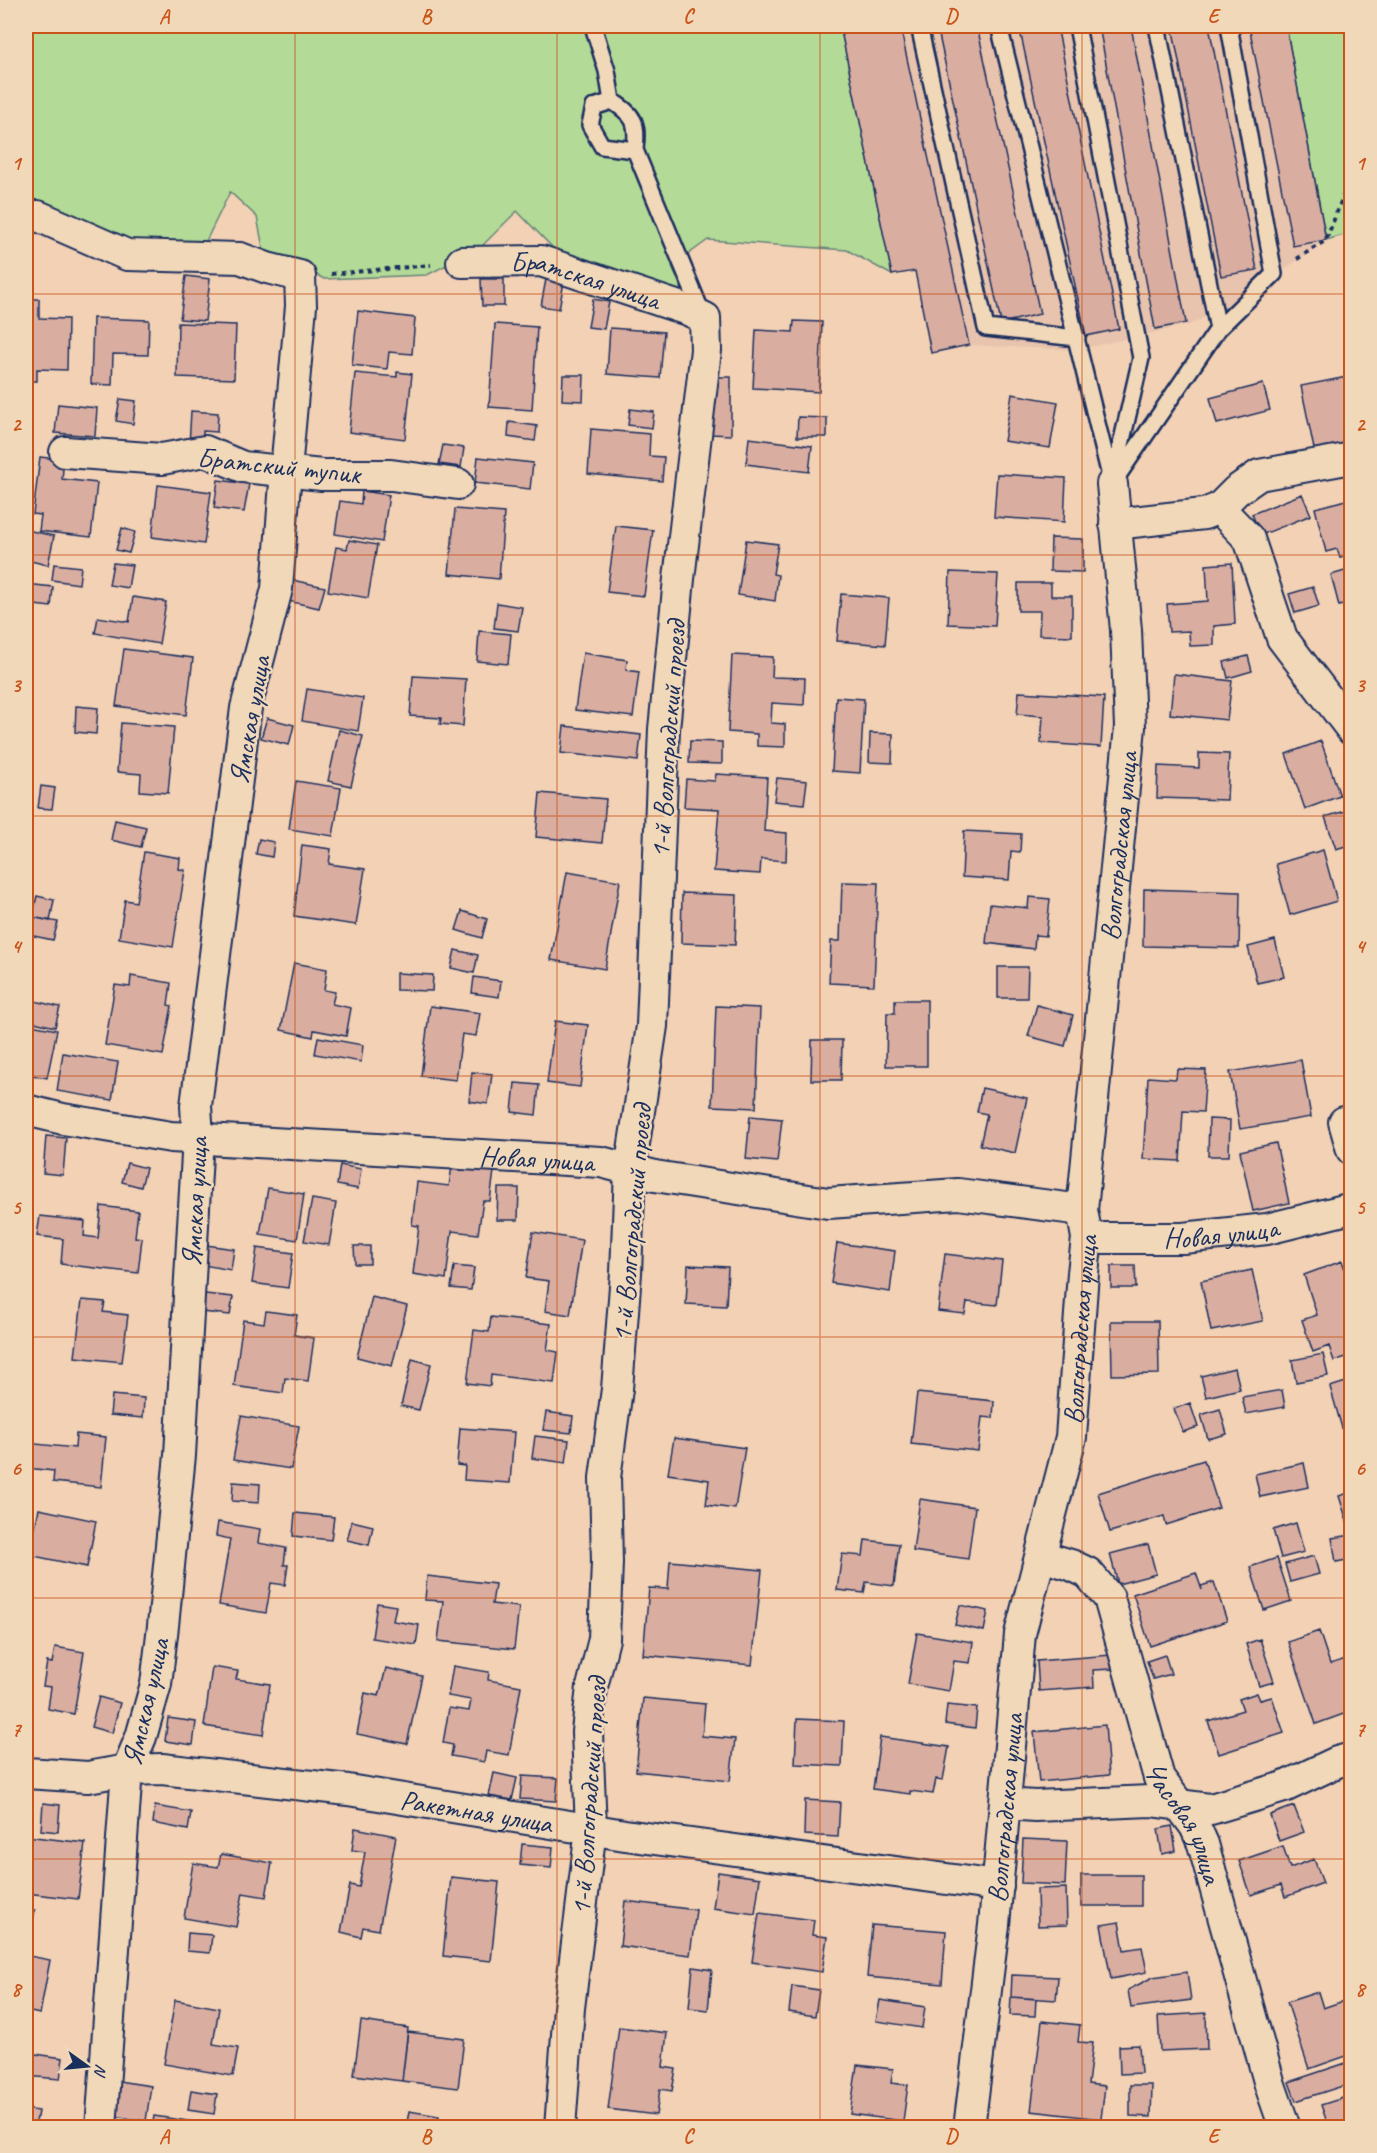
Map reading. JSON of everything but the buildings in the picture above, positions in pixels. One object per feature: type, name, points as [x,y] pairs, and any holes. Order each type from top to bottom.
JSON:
[{"type":"street","points":[[32,214],[127,255],[240,258],[267,268],[300,276]]},
{"type":"street","name":"Братская улица","points":[[462,262],[541,261],[688,310],[705,318]]},
{"type":"street","name":"Ямская улица","points":[[101,2127],[127,1770],[141,1737],[156,1684],[180,1455],[198,1137],[196,1106],[246,708],[277,589],[301,306],[300,276]]},
{"type":"street","name":"1-й Волгоградский проезд","points":[[560,2127],[568,2008],[591,1829],[587,1732],[592,1688],[604,1639],[607,1562],[605,1478],[617,1389],[626,1273],[630,1170],[652,1026],[664,729],[706,350],[705,318]]},
{"type":"street","name":"Братский тупик","points":[[65,452],[162,459],[205,451],[243,467],[322,475],[391,475],[458,484]]},
{"type":"street","points":[[1114,524],[1204,514],[1219,508],[1236,490],[1259,475],[1352,458]]},
{"type":"street","name":"Волгоградская улица","points":[[969,2127],[998,1886],[1020,1634],[1071,1437],[1083,1273],[1084,1224],[1130,727],[1126,630],[1114,524],[1112,484]]},
{"type":"street","points":[[1219,508],[1249,538],[1282,638],[1352,730]]},
{"type":"street","name":"Новая улица","points":[[26,1110],[63,1119],[171,1137],[601,1162],[655,1176],[828,1203],[958,1194],[1084,1224],[1183,1238],[1267,1229],[1352,1208]]},
{"type":"street","points":[[1344,1122],[1352,1150]]},
{"type":"street","name":"Часовая улица","points":[[1041,1556],[1071,1565],[1088,1574],[1108,1598],[1160,1778],[1195,1826],[1203,1844],[1270,2085],[1285,2127]]},
{"type":"street","points":[[1006,1804],[1035,1806],[1150,1801],[1211,1809],[1284,1787],[1337,1762],[1352,1758]]},
{"type":"street","name":"Ракетная улица","points":[[26,1773],[88,1777],[127,1770],[162,1769],[348,1790],[591,1829],[998,1886]]},
{"type":"lane","points":[[593,26],[607,71],[612,101],[630,112],[637,132],[635,150],[705,318]]},
{"type":"lane","points":[[919,26],[986,328],[1077,338]]},
{"type":"lane","points":[[999,26],[1112,484]]},
{"type":"lane","points":[[1077,26],[1141,358],[1112,484]]},
{"type":"lane","points":[[1157,26],[1218,329]]},
{"type":"lane","points":[[1112,484],[1218,329],[1274,274],[1229,26]]},
{"type":"lane","points":[[612,101],[594,107],[590,125],[602,146],[635,150]]},
{"type":"path","points":[[1274,274],[1326,240],[1352,173]]},
{"type":"path","points":[[300,276],[462,262]]},
{"type":"shaded area","points":[[840,26],[1286,26],[1326,240],[1239,301],[1189,325],[1075,350],[969,345],[931,353],[915,271],[892,275]]},
{"type":"green space","points":[[26,26],[840,26],[892,275],[847,250],[708,240],[672,266],[684,295],[555,250],[517,211],[480,248],[427,275],[324,279],[303,267],[265,258],[257,217],[230,192],[204,245],[141,249],[26,203]]},
{"type":"green space","points":[[1286,26],[1351,26],[1351,233],[1326,240]]}]
